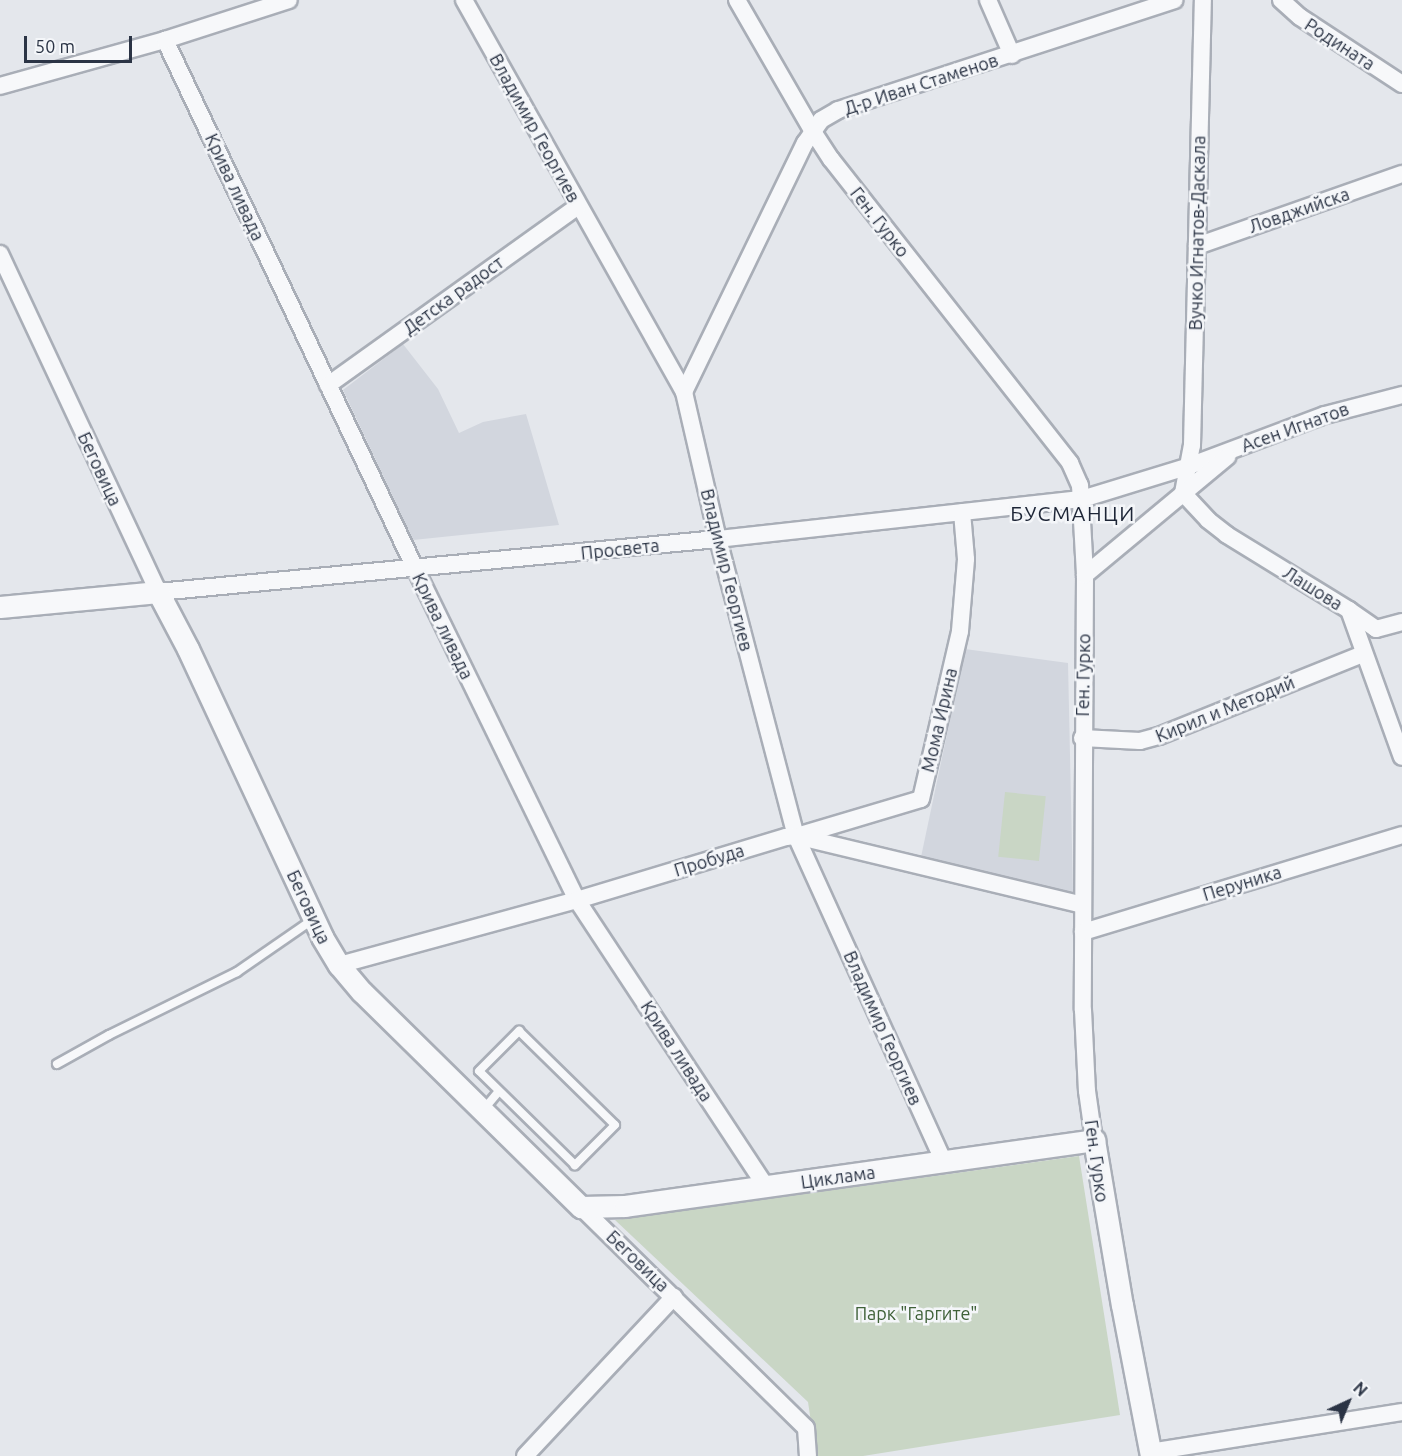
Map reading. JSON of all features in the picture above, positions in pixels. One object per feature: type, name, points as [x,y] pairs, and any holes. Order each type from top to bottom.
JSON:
[{"type":"street","name":"Владимир Георгиев","points":[[464,0],[684,392],[718,539],[796,836],[944,1162]]},
{"type":"street","name":"Ген. Гурко","points":[[737,0],[812,130],[853,188],[1070,464],[1080,485],[1085,575],[1082,738],[1087,1091],[1122,1305],[1151,1454]]},
{"type":"street","points":[[988,0],[1012,55]]},
{"type":"street","name":"Д-р Иван Стаменов","points":[[684,392],[812,130],[820,120],[838,110],[1175,0]]},
{"type":"street","name":"Вучко Игнатов-Даскала","points":[[1183,493],[1192,446],[1203,0]]},
{"type":"street","name":"Родината","points":[[1281,0],[1299,17],[1402,84]]},
{"type":"street","points":[[0,86],[165,40],[278,2]]},
{"type":"street","name":"Крива ливада","points":[[165,40],[414,566],[577,900],[766,1187]]},
{"type":"street","name":"Ловджийска","points":[[1197,246],[1402,174]]},
{"type":"street","name":"Детска радост","points":[[328,385],[578,206]]},
{"type":"street","name":"Беговица","points":[[0,254],[158,592],[188,648],[314,919],[339,965],[362,992],[806,1428],[808,1456]]},
{"type":"street","name":"Асен Игнатов","points":[[1082,499],[1189,466],[1325,415],[1402,395]]},
{"type":"street","points":[[1085,575],[1239,447]]},
{"type":"street","name":"Лашова","points":[[1183,493],[1208,520],[1227,535],[1349,610],[1402,757]]},
{"type":"street","name":"Просвета","points":[[158,592],[718,539],[1082,499]]},
{"type":"street","name":"Мома Ирина","points":[[796,836],[921,799],[960,631],[966,559],[963,512]]},
{"type":"street","points":[[0,607],[158,592]]},
{"type":"street","points":[[1349,610],[1376,628]]},
{"type":"street","points":[[1357,635],[1402,622]]},
{"type":"street","name":"Кирил и Методий","points":[[1082,738],[1140,741],[1159,736],[1363,654]]},
{"type":"street","name":"Перуника","points":[[1083,933],[1402,835]]},
{"type":"street","name":"Пробуда","points":[[339,965],[577,900],[786,837],[796,836],[1083,905]]},
{"type":"street","name":"Циклама","points":[[581,1207],[625,1206],[1094,1140]]},
{"type":"street","points":[[525,1456],[675,1297]]},
{"type":"street","points":[[1151,1454],[1402,1412]]},
{"type":"lane","points":[[57,1064],[109,1035],[237,972],[314,919]]},
{"type":"lane","points":[[519,1031],[615,1125],[575,1165],[499,1091],[479,1071],[519,1031]]},
{"type":"lane","points":[[483,1110],[499,1091]]},
{"type":"shaded area","points":[[403,344],[438,389],[459,433],[483,422],[526,414],[559,525],[413,540],[343,390]]},
{"type":"shaded area","points":[[965,649],[1068,663],[1073,893],[921,857]]},
{"type":"green space","points":[[1005,792],[1046,796],[1039,861],[998,857]]},
{"type":"green space","name":"Парк \"Гаргите\"","points":[[1079,1156],[1120,1415],[863,1456],[816,1456],[808,1402],[615,1220]]},
{"type":"district","name":"БУСМАНЦИ","points":[[1073,513]]}]
